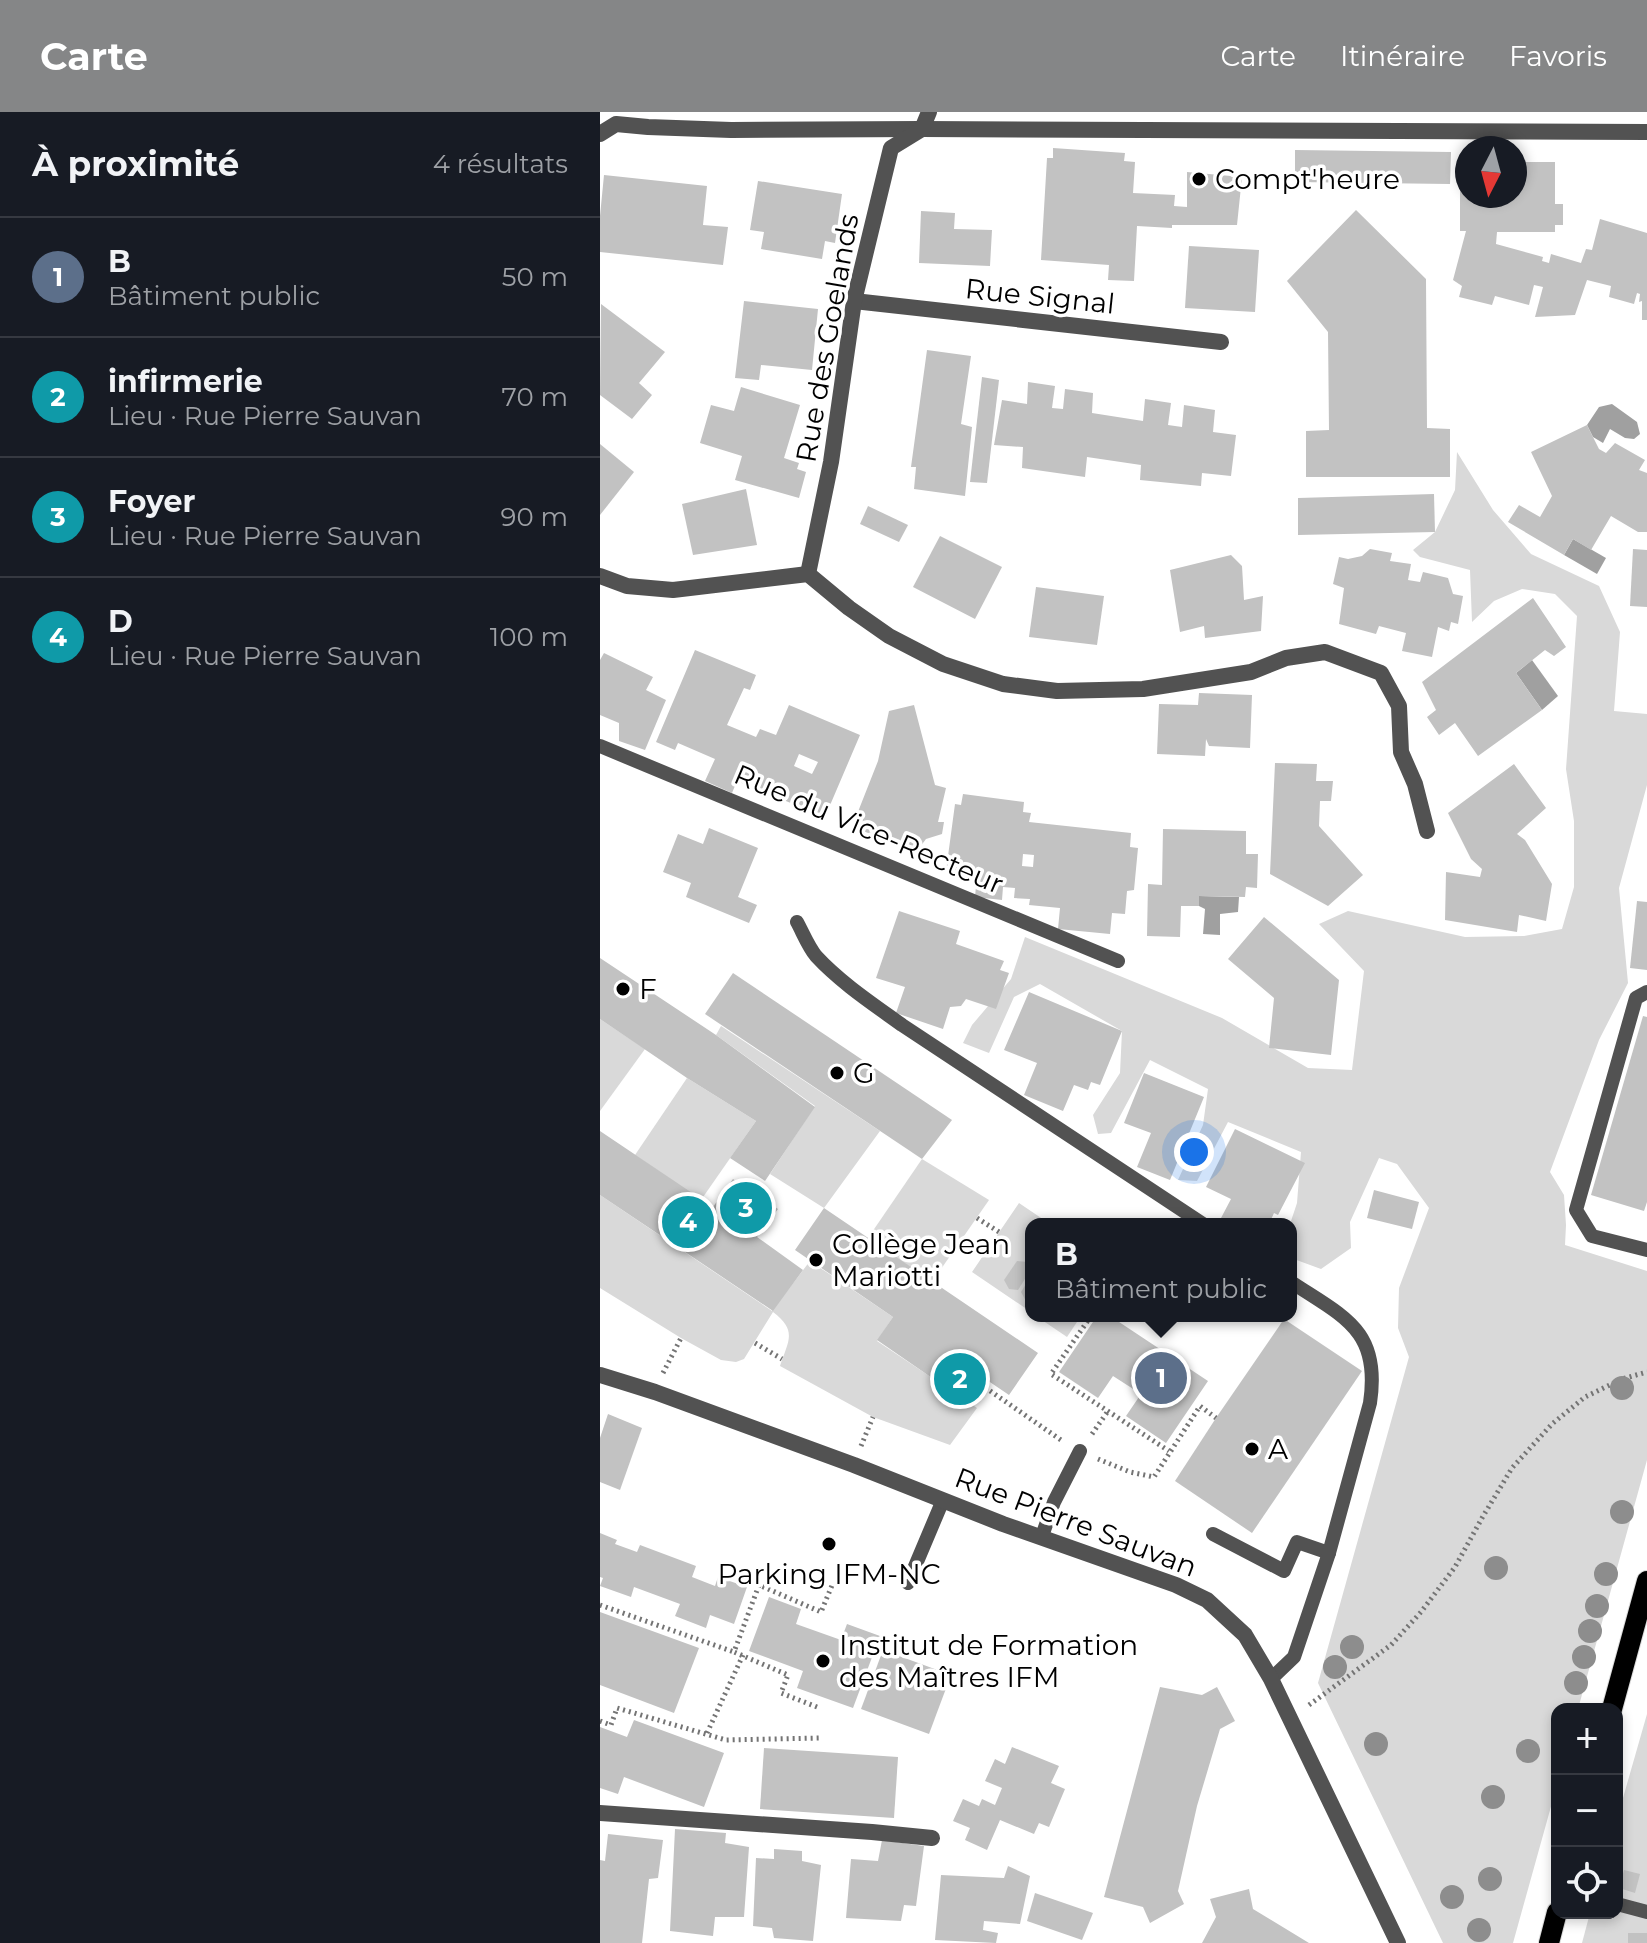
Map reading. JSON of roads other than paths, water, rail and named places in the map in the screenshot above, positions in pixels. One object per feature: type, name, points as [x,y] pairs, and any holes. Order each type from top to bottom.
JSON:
[{"type":"main road","points":[[1614,1703],[1647,1581]]},
{"type":"main road","points":[[1549,1943],[1555,1919]]},
{"type":"street","points":[[635,112],[648,127]]},
{"type":"street","points":[[922,129],[929,112]]},
{"type":"street","points":[[600,134],[616,124],[731,130],[1647,132]]},
{"type":"street","name":"Rue des Goelands","points":[[808,574],[831,462],[854,301],[891,148],[922,129]]},
{"type":"street","name":"Rue Signal","points":[[854,301],[1221,342]]},
{"type":"street","points":[[600,576],[627,586],[673,590],[808,574],[889,636],[943,664],[1003,684],[1057,691],[1143,689],[1251,672],[1286,658],[1325,652],[1381,673],[1399,706],[1401,752],[1415,784],[1427,831]]},
{"type":"street","name":"Rue Pierre Sauvan","points":[[600,1375],[655,1392],[1176,1585],[1207,1600],[1245,1635],[1271,1679],[1398,1943]]},
{"type":"street","points":[[600,1813],[932,1838]]},
{"type":"lane","name":"Rue du Vice-Recteur","points":[[600,746],[1118,961]]},
{"type":"lane","points":[[797,922],[814,954],[879,1008],[1194,1218]]},
{"type":"lane","points":[[1647,992],[1636,998],[1576,1210],[1592,1236],[1647,1250]]},
{"type":"lane","points":[[1271,1679],[1294,1657],[1329,1553],[1374,1380],[1368,1348],[1361,1335],[1349,1322],[1297,1286]]},
{"type":"lane","points":[[1042,1536],[1054,1502],[1080,1451]]},
{"type":"lane","points":[[908,1583],[943,1500]]},
{"type":"lane","points":[[1213,1534],[1284,1571],[1297,1542],[1329,1553]]},
{"type":"lane","points":[[1623,1906],[1647,1912]]},
{"type":"place","name":"Compt'heure","points":[[1199,179]]},
{"type":"place","name":"F","points":[[623,989]]},
{"type":"place","name":"G","points":[[837,1073]]},
{"type":"place","name":"Foyer","points":[[746,1208]]},
{"type":"place","name":"D","points":[[688,1222]]},
{"type":"place","name":"Collège Jean Mariotti","points":[[816,1260]]},
{"type":"place","name":"B","points":[[1161,1378]]},
{"type":"place","name":"infirmerie","points":[[960,1379]]},
{"type":"place","name":"A","points":[[1252,1449]]},
{"type":"place","name":"Parking IFM-NC","points":[[829,1544]]},
{"type":"place","name":"Institut de Formation des Maîtres IFM","points":[[823,1661]]}]
